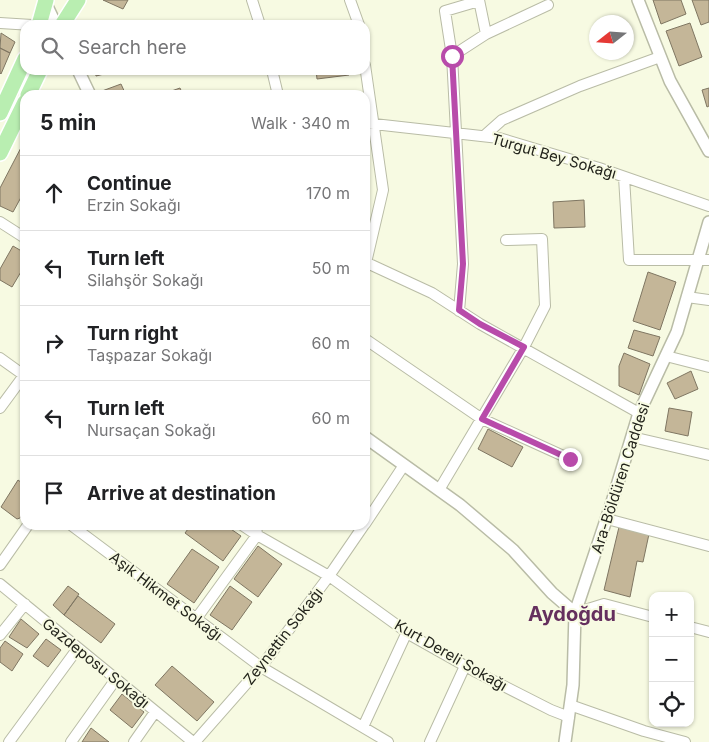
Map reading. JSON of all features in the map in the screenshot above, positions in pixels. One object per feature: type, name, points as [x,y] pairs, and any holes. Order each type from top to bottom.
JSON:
[{"type":"main road","points":[[39,20],[45,0]]},
{"type":"main road","points":[[65,20],[78,0]]},
{"type":"main road","points":[[0,113],[20,71]]},
{"type":"main road","points":[[30,90],[38,75]]},
{"type":"main road","points":[[0,153],[20,112]]},
{"type":"street","points":[[45,0],[54,20]]},
{"type":"street","points":[[252,0],[258,20]]},
{"type":"street","points":[[350,0],[357,20]]},
{"type":"street","points":[[638,0],[670,81],[709,151]]},
{"type":"street","points":[[459,310],[463,264],[452,56],[444,11],[479,1],[486,34]]},
{"type":"street","points":[[452,56],[486,34],[548,4]]},
{"type":"street","points":[[0,23],[20,24]]},
{"type":"street","points":[[484,136],[502,120],[580,86],[660,57]]},
{"type":"street","points":[[80,75],[88,90]]},
{"type":"street","points":[[273,75],[277,90]]},
{"type":"street","points":[[366,75],[367,90]]},
{"type":"street","name":"Turgut Bey Sokağı","points":[[370,123],[500,138],[709,206]]},
{"type":"street","points":[[370,125],[376,138],[383,190],[370,247]]},
{"type":"street","points":[[624,177],[629,260],[704,260]]},
{"type":"street","points":[[0,222],[20,235]]},
{"type":"street","name":"Ara-Böldüren Caddesi","points":[[566,742],[573,685],[575,613],[607,519],[639,413],[677,332],[688,297],[704,260],[709,222]]},
{"type":"street","points":[[439,490],[524,347],[545,306],[542,239],[506,240]]},
{"type":"street","points":[[370,266],[432,293],[480,324],[639,413]]},
{"type":"street","points":[[688,297],[709,300]]},
{"type":"street","points":[[370,342],[482,419],[570,459]]},
{"type":"street","points":[[666,356],[709,367]]},
{"type":"street","points":[[0,358],[20,372]]},
{"type":"street","points":[[0,408],[20,382]]},
{"type":"street","points":[[632,437],[709,455]]},
{"type":"street","points":[[370,441],[460,505],[513,550],[552,593],[575,613],[604,604],[649,616]]},
{"type":"street","name":"Zeynettin Sokağı","points":[[370,515],[404,465]]},
{"type":"street","points":[[607,519],[709,546]]},
{"type":"street","points":[[0,565],[24,530]]},
{"type":"street","name":"Aşık Hikmet Sokağı","points":[[78,530],[261,667],[388,742]]},
{"type":"street","points":[[196,619],[256,530]]},
{"type":"street","name":"Kurt Dereli Sokağı","points":[[256,530],[330,576],[407,632],[465,666],[551,710],[570,711],[685,742]]},
{"type":"street","name":"Zeynettin Sokağı","points":[[194,742],[261,667],[330,576],[360,530]]},
{"type":"street","name":"Gazdeposu Sokağı","points":[[0,584],[194,742]]},
{"type":"street","points":[[0,635],[24,604]]},
{"type":"street","points":[[694,628],[709,632]]},
{"type":"street","points":[[364,727],[407,632]]},
{"type":"street","points":[[9,742],[78,648]]},
{"type":"street","points":[[430,742],[465,666]]},
{"type":"street","points":[[71,742],[116,679]]},
{"type":"street","points":[[134,742],[155,712]]},
{"type":"building","points":[[103,0],[128,0],[123,9]]},
{"type":"building","points":[[653,0],[681,0],[686,14],[661,24]]},
{"type":"building","points":[[692,0],[709,0],[709,22],[701,25]]},
{"type":"building","points":[[690,23],[702,57],[679,66],[666,31]]},
{"type":"building","points":[[1,33],[15,42],[10,53],[0,48]]},
{"type":"building","points":[[0,48],[10,53],[1,74],[0,73]]},
{"type":"building","points":[[317,75],[349,75],[317,79]]},
{"type":"building","points":[[121,84],[124,90],[105,90]]},
{"type":"building","points":[[709,88],[709,106],[707,107],[702,90]]},
{"type":"building","points":[[20,150],[20,199],[13,212],[0,206],[0,188]]},
{"type":"building","points":[[584,200],[585,227],[554,228],[553,202]]},
{"type":"building","points":[[13,246],[20,250],[20,273],[12,287],[0,280],[0,269]]},
{"type":"building","points":[[648,272],[676,282],[660,330],[633,321]]},
{"type":"building","points":[[634,330],[660,337],[653,356],[628,348]]},
{"type":"building","points":[[624,353],[650,364],[639,395],[619,386],[619,366]]},
{"type":"building","points":[[691,371],[698,389],[675,399],[667,383]]},
{"type":"building","points":[[669,408],[692,412],[688,436],[665,431]]},
{"type":"building","points":[[488,429],[523,447],[512,467],[478,449]]},
{"type":"building","points":[[18,480],[20,481],[20,518],[17,519],[1,507]]},
{"type":"building","points":[[619,527],[649,534],[643,562],[637,561],[630,597],[604,590]]},
{"type":"building","points":[[187,530],[232,530],[241,536],[223,561],[185,533]]},
{"type":"building","points":[[258,546],[282,564],[258,597],[234,579]]},
{"type":"building","points":[[192,549],[219,567],[194,603],[167,584]]},
{"type":"building","points":[[68,586],[79,594],[64,615],[53,605]]},
{"type":"building","points":[[230,586],[252,602],[232,630],[210,615]]},
{"type":"building","points":[[78,596],[115,624],[101,643],[64,615]]},
{"type":"building","points":[[21,619],[39,634],[27,648],[9,637]]},
{"type":"building","points":[[46,639],[61,650],[48,667],[33,656]]},
{"type":"building","points":[[5,641],[23,654],[12,671],[0,662],[0,648]]},
{"type":"building","points":[[172,666],[214,702],[197,721],[155,685]]},
{"type":"building","points":[[122,694],[144,712],[132,728],[110,710]]},
{"type":"building","points":[[91,728],[109,742],[82,742]]},
{"type":"district","name":"Aydoğdu","points":[[572,614]]},
{"type":"route","points":[[452,56],[463,264],[459,310],[480,324],[524,347],[482,419],[570,459]]}]
